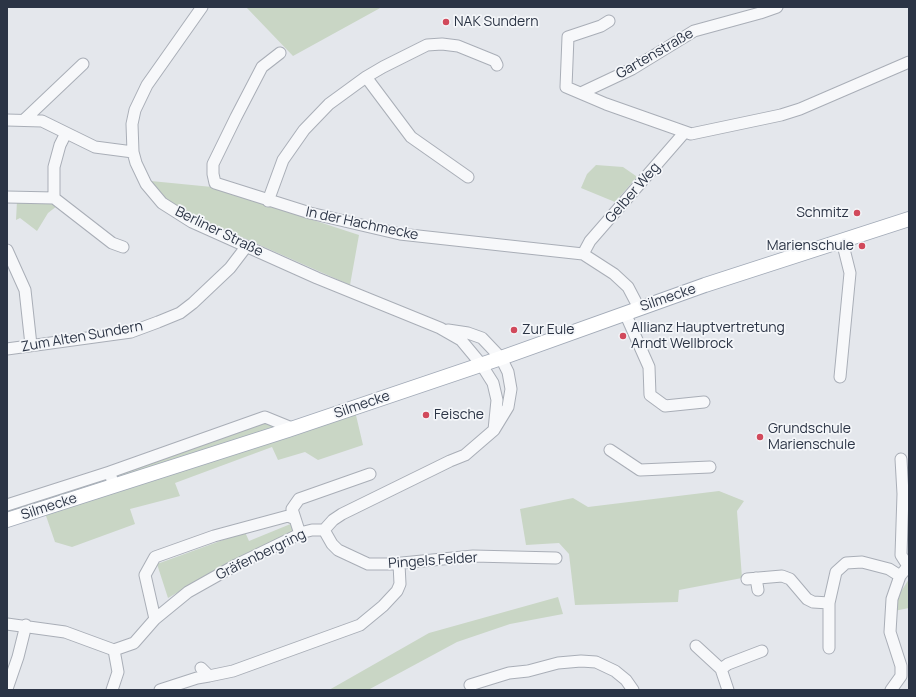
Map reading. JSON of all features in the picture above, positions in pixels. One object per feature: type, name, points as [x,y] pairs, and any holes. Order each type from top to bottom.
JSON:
[{"type":"main road","name":"Silmecke","points":[[7,520],[112,479],[292,428],[501,358],[639,308],[909,219]]},
{"type":"street","name":"Berliner Straße","points":[[202,7],[147,85],[135,110],[132,124],[133,152],[136,163],[146,184],[162,203],[192,222],[317,278],[440,328],[461,340],[481,364]]},
{"type":"street","name":"Gartenstraße","points":[[581,93],[632,69],[694,31],[777,7]]},
{"type":"street","points":[[609,21],[601,26],[568,37],[566,87],[606,104],[684,133],[691,134],[781,115],[800,109],[909,62]]},
{"type":"street","points":[[268,201],[283,160],[304,130],[329,104],[366,77],[427,44],[458,46],[495,62],[497,65]]},
{"type":"street","name":"In der Hachmecke","points":[[280,53],[262,67],[215,159],[212,169],[215,183],[268,201],[310,213],[400,234],[583,254],[614,274],[628,287],[639,308]]},
{"type":"street","points":[[24,120],[83,64]]},
{"type":"street","points":[[366,77],[411,137],[468,177]]},
{"type":"street","points":[[7,120],[24,120],[49,123],[95,147],[133,152]]},
{"type":"street","points":[[54,198],[54,167],[60,145],[66,133]]},
{"type":"street","name":"Gelber Weg","points":[[583,254],[590,241],[684,133]]},
{"type":"street","points":[[7,197],[54,198],[112,243],[123,246]]},
{"type":"street","points":[[840,377],[850,273],[842,241]]},
{"type":"street","name":"Zum Alten Sundern","points":[[8,352],[31,345],[131,332],[180,313],[193,303],[230,268],[246,247]]},
{"type":"street","points":[[7,250],[25,290],[31,345]]},
{"type":"street","points":[[625,313],[649,368],[650,395],[665,406],[704,402]]},
{"type":"street","name":"Berliner Straße","points":[[440,328],[468,333],[482,338],[501,358]]},
{"type":"street","name":"Gräfenbergring","points":[[114,650],[134,643],[155,619],[188,592],[236,565],[300,534],[312,530],[324,530],[333,520],[342,514],[450,461],[462,458],[494,430],[508,407],[511,388],[508,372],[501,358]]},
{"type":"street","points":[[481,364],[493,383],[498,400],[494,430]]},
{"type":"street","name":"Silmecke","points":[[7,505],[112,479],[265,417],[292,428]]},
{"type":"street","points":[[610,450],[640,470],[710,467]]},
{"type":"street","points":[[891,690],[901,676],[901,666],[892,637],[890,619],[892,599],[900,576],[909,565],[901,555],[903,494],[901,459]]},
{"type":"street","points":[[300,534],[292,509],[299,500],[370,474]]},
{"type":"street","points":[[155,619],[145,575],[155,557],[214,536],[288,516],[295,519]]},
{"type":"street","name":"Pingels Felder","points":[[324,530],[332,544],[338,550],[360,561],[373,564],[399,564],[473,556],[556,558]]},
{"type":"street","points":[[829,648],[829,603],[836,572],[846,564],[862,562],[889,568],[900,576]]},
{"type":"street","points":[[160,690],[197,678],[234,671],[360,625],[383,606],[397,591],[400,584],[399,564]]},
{"type":"street","points":[[758,590],[752,579],[782,576],[790,579],[807,599],[814,602],[829,603]]},
{"type":"street","points":[[7,624],[26,625],[65,632],[114,650],[118,672],[112,690]]},
{"type":"street","points":[[7,688],[18,657],[26,625]]},
{"type":"street","points":[[696,646],[721,669],[728,690]]},
{"type":"street","points":[[721,669],[728,664],[762,651]]},
{"type":"street","points":[[470,685],[509,673],[528,671],[558,663],[581,661],[596,662],[615,671],[626,680],[633,690]]},
{"type":"street","points":[[201,668],[209,676]]},
{"type":"green space","points":[[246,7],[382,7],[293,56]]},
{"type":"green space","points":[[596,165],[623,167],[636,176],[636,178],[615,202],[581,188],[587,174]]},
{"type":"green space","points":[[151,181],[212,187],[359,235],[350,285],[176,208],[157,191]]},
{"type":"green space","points":[[17,201],[48,202],[57,206],[48,213],[37,231],[20,218],[16,220]]},
{"type":"green space","points":[[355,411],[363,445],[318,460],[305,452],[278,460],[272,447],[175,483],[180,496],[130,509],[135,524],[72,547],[55,542],[45,513]]},
{"type":"green space","points":[[272,421],[282,425],[7,514],[7,507]]},
{"type":"green space","points":[[719,491],[744,501],[737,511],[742,578],[679,590],[678,602],[575,605],[569,554],[559,543],[526,545],[520,509],[573,498],[588,507]]},
{"type":"green space","points":[[293,523],[295,532],[225,565],[168,598],[157,564],[245,532],[249,541]]},
{"type":"green space","points":[[909,579],[909,608],[894,611],[900,593]]},
{"type":"green space","points":[[558,597],[563,614],[510,624],[457,642],[368,690],[329,690],[429,633]]},
{"type":"place","name":"NAK Sundern","points":[[446,22]]},
{"type":"place","name":"Schmitz","points":[[857,213]]},
{"type":"place","name":"Marienschule","points":[[862,246]]},
{"type":"place","name":"Zur Eule","points":[[514,330]]},
{"type":"place","name":"Allianz Hauptvertretung Arndt Wellbrock","points":[[623,336]]},
{"type":"place","name":"Feische","points":[[426,415]]},
{"type":"place","name":"Grundschule Marienschule","points":[[760,437]]}]
